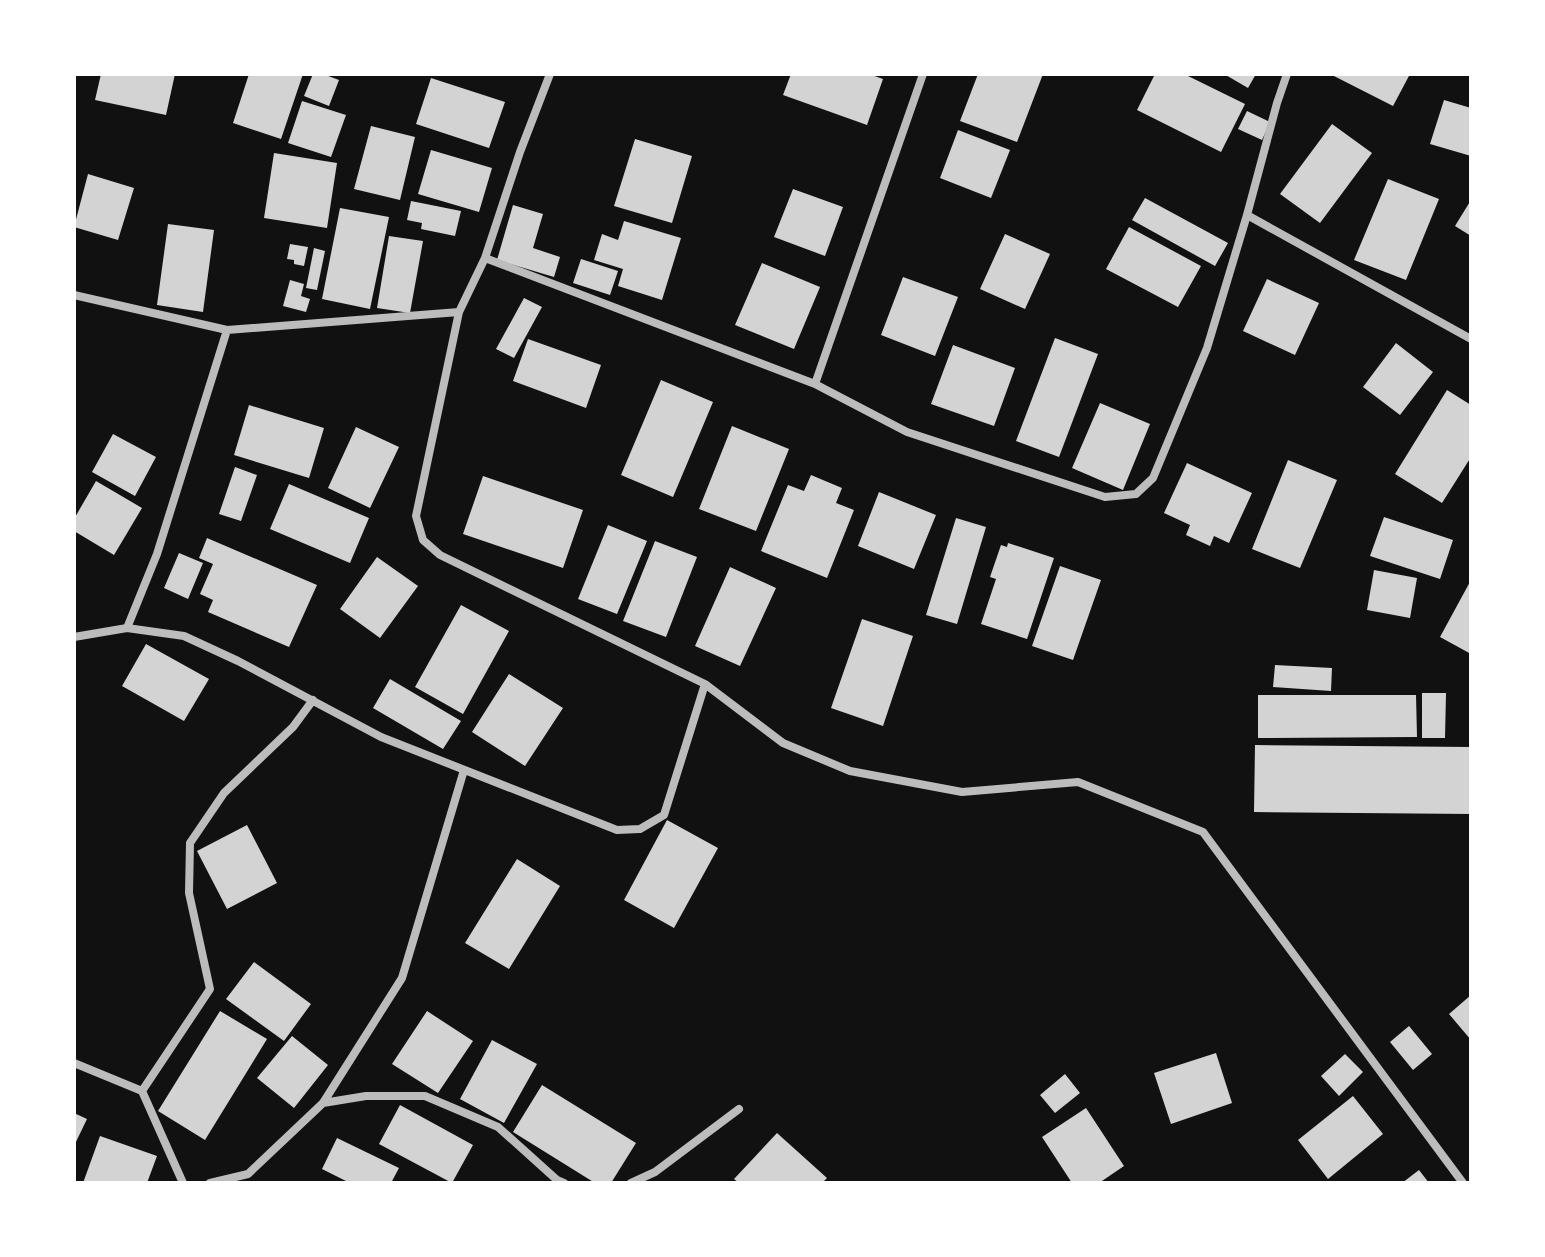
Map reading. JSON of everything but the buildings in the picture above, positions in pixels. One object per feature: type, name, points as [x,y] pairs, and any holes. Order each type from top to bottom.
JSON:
[{"type":"street","points":[[550,74],[485,258],[459,312],[416,516],[423,540],[440,555],[705,684],[783,743],[850,771],[962,792],[1078,782],[1203,832],[1463,1183]]},
{"type":"street","points":[[815,384],[923,74]]},
{"type":"street","points":[[485,258],[815,384],[907,432],[1105,497],[1136,494],[1153,478],[1207,348],[1287,74]]},
{"type":"street","points":[[1247,215],[1471,339]]},
{"type":"street","points":[[74,295],[227,330],[459,312]]},
{"type":"street","points":[[127,628],[157,554],[227,330]]},
{"type":"street","points":[[74,637],[127,628],[184,636],[381,737],[617,830],[640,829],[664,815],[705,684]]},
{"type":"street","points":[[142,1091],[210,989],[189,893],[190,843],[224,793],[293,727],[313,700]]},
{"type":"street","points":[[210,1183],[248,1174],[323,1103],[402,978],[464,770]]},
{"type":"street","points":[[74,1063],[142,1091],[183,1183]]},
{"type":"street","points":[[323,1103],[366,1096],[425,1096],[498,1127],[564,1183]]},
{"type":"street","points":[[631,1183],[655,1172],[739,1109]]}]
